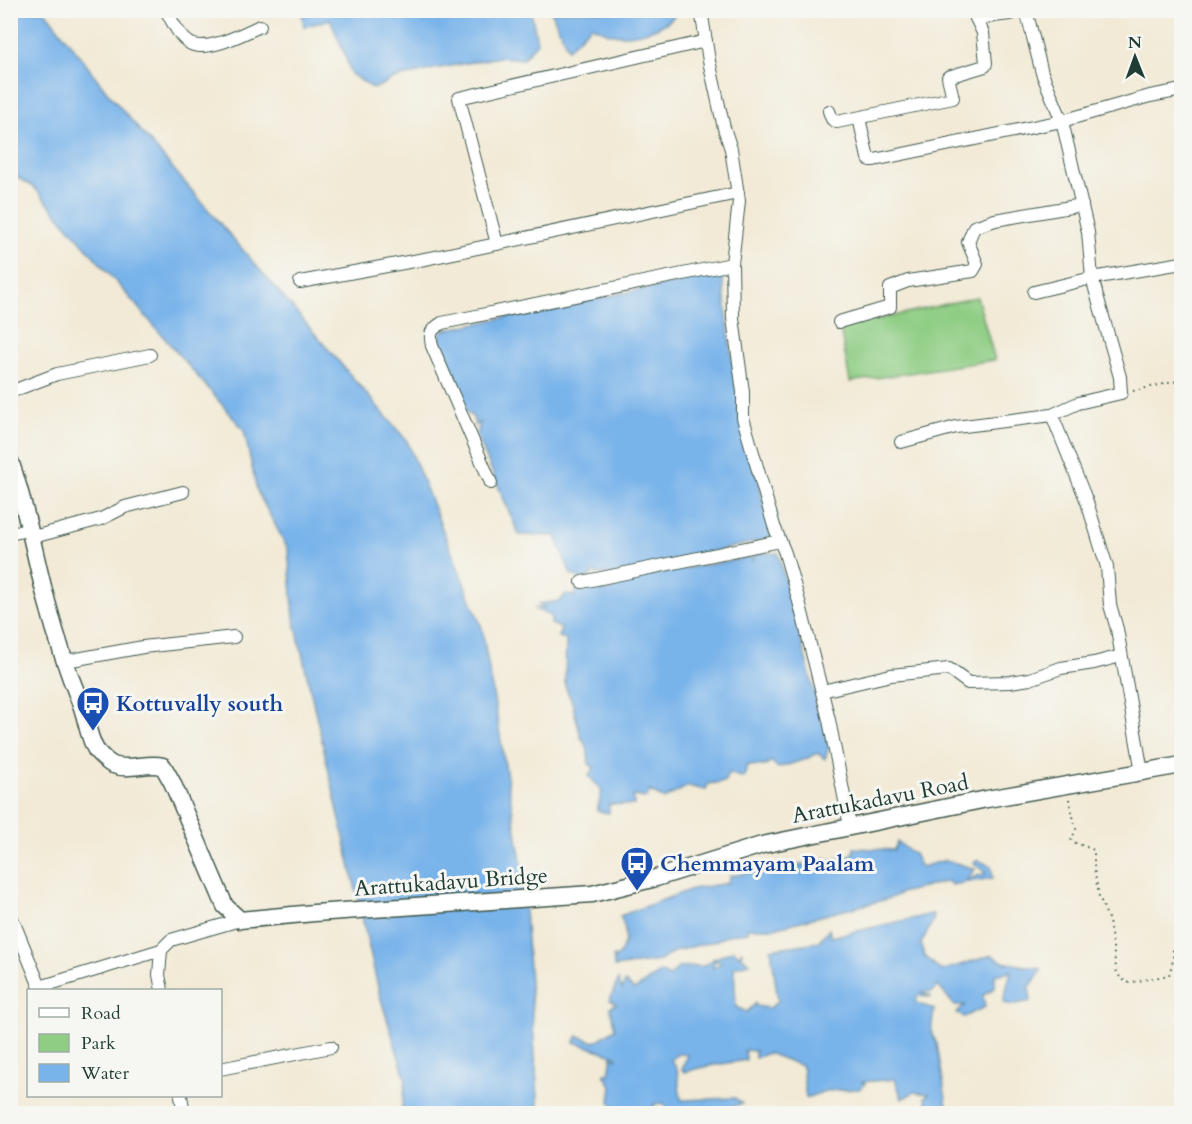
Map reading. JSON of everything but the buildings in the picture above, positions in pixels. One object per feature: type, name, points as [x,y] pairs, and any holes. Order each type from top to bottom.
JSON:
[{"type":"main road","points":[[10,461],[32,533],[47,602],[71,683],[96,750],[113,765],[126,767],[157,764],[163,766],[225,906],[240,920]]},
{"type":"main road","name":"Arattukadavu Road","points":[[592,894],[656,878],[762,844],[1065,784],[1182,765]]},
{"type":"main road","name":"Arattukadavu Bridge","points":[[240,920],[592,894]]},
{"type":"street","points":[[166,10],[175,27],[189,44],[202,46],[218,44],[260,26]]},
{"type":"street","points":[[702,10],[724,129],[731,149],[739,201],[732,264],[733,318],[743,392],[743,418],[774,526],[797,595],[822,691],[850,826]]},
{"type":"street","points":[[829,111],[832,119],[837,122],[953,98],[948,77],[985,66],[986,63],[983,33],[975,14],[999,15],[1020,10]]},
{"type":"street","points":[[901,442],[956,428],[1052,415],[1078,403],[1121,393],[1119,377],[1092,279],[1088,232],[1062,121],[1042,73],[1026,10]]},
{"type":"street","points":[[497,244],[459,98],[706,41]]},
{"type":"street","points":[[859,118],[870,160],[1062,121],[1150,96],[1182,90]]},
{"type":"street","points":[[300,282],[497,244],[738,193]]},
{"type":"street","points":[[839,322],[890,307],[890,288],[908,281],[973,271],[977,264],[968,242],[974,227],[995,220],[1082,206]]},
{"type":"street","points":[[1034,292],[1182,263]]},
{"type":"street","points":[[491,483],[432,346],[429,335],[432,329],[442,323],[732,264]]},
{"type":"street","points":[[10,392],[57,374],[150,355]]},
{"type":"street","points":[[1052,415],[1099,538],[1107,567],[1110,605],[1117,629],[1142,772]]},
{"type":"street","points":[[10,534],[32,533],[101,519],[125,507],[183,492]]},
{"type":"street","points":[[582,582],[780,541]]},
{"type":"street","points":[[66,661],[143,647],[234,637]]},
{"type":"street","points":[[822,691],[891,675],[949,669],[968,683],[1010,682],[1030,679],[1061,668],[1121,656]]},
{"type":"street","points":[[10,913],[40,987],[161,950],[171,940],[240,920]]},
{"type":"street","points":[[161,950],[159,975],[162,989]]},
{"type":"street","points":[[222,1069],[331,1047]]},
{"type":"street","points":[[181,1097],[184,1113]]},
{"type":"path","points":[[1121,393],[1182,381]]},
{"type":"path","points":[[1065,784],[1076,829],[1071,841],[1094,850],[1094,869],[1099,896],[1109,921],[1117,974],[1127,983],[1169,975],[1173,949],[1182,944]]},
{"type":"green space","points":[[977,297],[995,360],[850,382],[840,328]]},
{"type":"water","points":[[11,11],[45,11],[108,93],[407,441],[482,628],[522,867],[539,1113],[401,1113],[406,1080],[380,996],[294,618],[288,549],[257,491],[244,430],[34,187],[11,174]]},
{"type":"water","points":[[302,11],[531,11],[537,42],[523,59],[500,57],[434,69],[393,79],[374,89],[351,74],[330,19],[304,27]]},
{"type":"water","points":[[551,11],[678,11],[665,23],[637,34],[618,35],[591,26],[568,49]]},
{"type":"water","points":[[722,273],[734,375],[772,538],[614,575],[593,573],[587,580],[571,575],[556,536],[519,535],[477,436],[480,422],[475,426],[473,417],[465,411],[439,335],[444,330]]},
{"type":"water","points":[[778,553],[829,747],[825,759],[817,753],[778,768],[771,761],[765,766],[747,765],[744,778],[729,773],[724,782],[708,784],[706,790],[688,786],[664,799],[650,791],[646,798],[633,796],[634,805],[609,804],[609,813],[597,811],[602,791],[589,776],[594,767],[589,764],[588,749],[581,737],[572,702],[565,686],[566,639],[559,637],[561,628],[551,624],[551,616],[535,609],[546,607],[537,604],[560,601],[566,594],[574,596],[578,587],[584,591],[585,588],[611,585],[600,592],[608,591],[636,577],[752,557],[752,562],[756,554]]},
{"type":"water","points":[[897,842],[914,854],[921,867],[946,860],[975,869],[967,880],[986,873],[973,863],[978,860],[991,866],[993,878],[951,885],[948,881],[774,928],[747,928],[748,932],[731,934],[715,941],[675,951],[660,961],[614,967],[613,956],[615,959],[619,954],[625,939],[620,916],[692,889],[728,883],[730,876],[819,863],[825,858],[828,861],[853,855],[854,848],[894,850]]},
{"type":"water","points":[[932,914],[934,918],[921,944],[925,958],[925,956],[941,971],[992,955],[1003,962],[1042,969],[1029,988],[1031,1001],[1011,1005],[1003,1002],[1011,971],[995,975],[995,988],[983,995],[985,1007],[964,1017],[956,1013],[965,1005],[955,1006],[938,986],[932,992],[920,992],[932,997],[917,996],[916,1003],[934,1009],[931,1032],[937,1044],[948,1112],[929,1110],[925,1097],[929,1094],[914,1092],[902,1099],[895,1079],[862,1082],[865,1084],[859,1089],[825,1091],[806,1098],[802,1066],[768,1053],[755,1058],[755,1051],[745,1050],[746,1060],[685,1072],[682,1070],[687,1055],[679,1053],[671,1060],[677,1069],[681,1100],[735,1098],[742,1104],[708,1113],[694,1111],[694,1113],[668,1114],[664,1103],[654,1104],[654,1113],[615,1113],[610,1101],[612,1087],[604,1074],[609,1074],[612,1056],[616,1059],[616,1056],[574,1042],[578,1036],[595,1042],[615,1029],[610,1007],[616,1004],[610,1000],[618,980],[622,990],[625,982],[634,990],[661,972],[669,977],[679,967],[703,966],[715,958],[713,968],[722,962],[716,961],[716,958],[734,950],[739,956],[742,950],[742,957],[750,963],[734,967],[736,1007],[747,1012],[756,1003],[755,1006],[770,1008],[778,1001],[771,949],[818,942],[829,929],[831,937]]},
{"type":"place","name":"Kottuvally south","points":[[93,732]]},
{"type":"place","name":"Chemmayam Paalam","points":[[637,892]]}]
